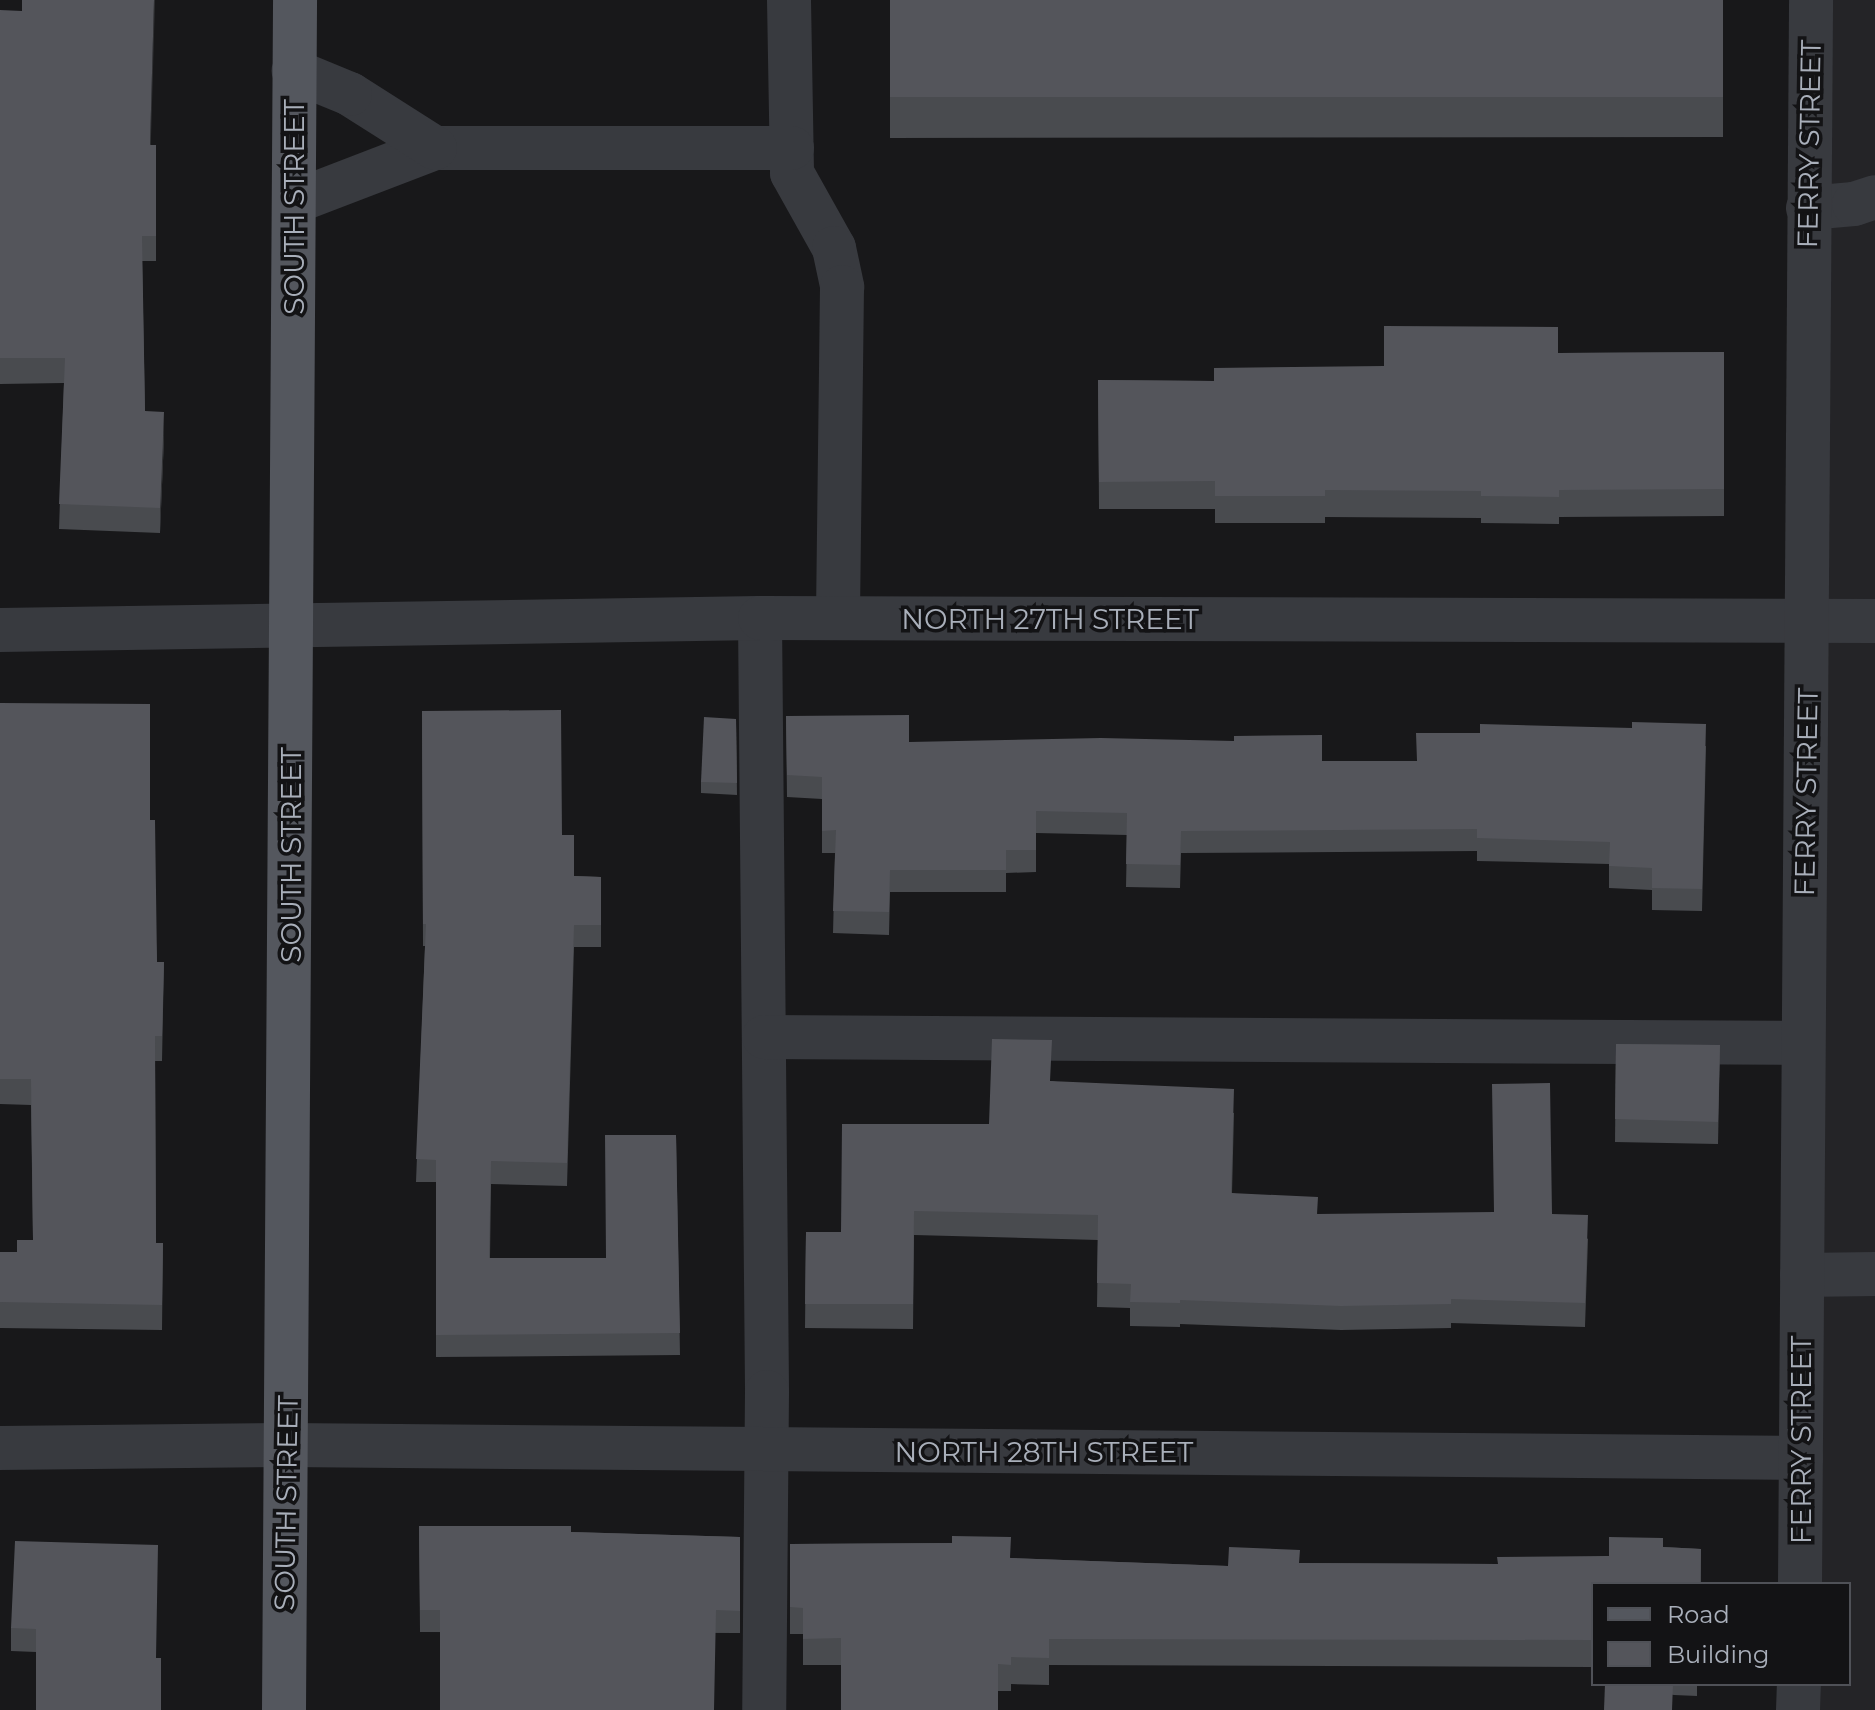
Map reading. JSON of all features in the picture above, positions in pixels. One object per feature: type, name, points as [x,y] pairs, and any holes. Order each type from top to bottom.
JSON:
[{"type":"main road","name":"SOUTH STREET","points":[[284,1710],[295,0]]},
{"type":"street","points":[[789,0],[792,173],[834,248],[842,287],[838,618]]},
{"type":"street","name":"FERRY STREET","points":[[1800,1582],[1811,0]]},
{"type":"street","points":[[294,71],[350,94],[435,148]]},
{"type":"street","points":[[294,202],[435,148],[792,148]]},
{"type":"street","points":[[1808,208],[1854,204],[1875,197]]},
{"type":"street","points":[[760,618],[767,1450],[764,1710]]},
{"type":"street","name":"NORTH 27TH STREET","points":[[0,630],[760,618],[1875,621]]},
{"type":"street","points":[[764,1037],[1803,1043]]},
{"type":"street","points":[[1802,1275],[1875,1274]]},
{"type":"street","name":"NORTH 28TH STREET","points":[[0,1448],[287,1445],[1801,1458]]},
{"type":"street","points":[[1798,1710],[1799,1686]]},
{"type":"shaded area","points":[[1811,0],[1875,0],[1875,1710],[1798,1710],[1799,1686],[1851,1686],[1851,1582],[1800,1582]]},
{"type":"building","points":[[22,0],[154,0],[150,145],[156,145],[156,236],[142,236],[145,411],[164,412],[160,508],[59,504],[65,358],[0,358],[0,10],[22,11]]},
{"type":"building","points":[[890,0],[1723,0],[1723,97],[890,97]]},
{"type":"building","points":[[1384,326],[1558,327],[1558,353],[1724,352],[1724,489],[1559,490],[1559,497],[1481,496],[1481,491],[1325,490],[1325,496],[1215,496],[1215,481],[1099,482],[1098,380],[1214,381],[1214,368],[1384,366]]},
{"type":"building","points":[[0,703],[150,704],[150,820],[155,820],[157,962],[164,962],[162,1036],[155,1036],[156,1243],[163,1243],[162,1305],[0,1302],[0,1252],[17,1252],[17,1240],[33,1240],[31,1079],[0,1079]]},
{"type":"building","points":[[561,710],[562,835],[574,835],[574,876],[601,877],[601,925],[574,925],[567,1163],[491,1161],[489,1258],[606,1258],[605,1135],[676,1135],[680,1333],[436,1335],[436,1160],[416,1159],[426,924],[423,924],[422,711]]},
{"type":"building","points":[[909,715],[909,742],[1101,738],[1234,741],[1234,736],[1322,735],[1322,761],[1417,761],[1416,733],[1480,733],[1480,724],[1632,728],[1632,722],[1706,724],[1702,889],[1652,888],[1652,868],[1609,866],[1610,842],[1477,838],[1477,829],[1181,831],[1180,865],[1126,864],[1127,813],[1036,811],[1036,850],[1006,850],[1006,870],[890,870],[889,912],[833,911],[836,830],[822,831],[822,777],[787,775],[786,716]]},
{"type":"building","points":[[704,717],[736,719],[737,783],[701,782]]},
{"type":"building","points":[[992,1039],[1052,1040],[1050,1081],[1234,1089],[1231,1193],[1318,1197],[1317,1214],[1494,1212],[1492,1084],[1550,1083],[1552,1214],[1588,1215],[1585,1303],[1451,1299],[1451,1304],[1341,1306],[1180,1300],[1180,1303],[1130,1302],[1131,1284],[1097,1283],[1098,1215],[914,1211],[913,1304],[805,1304],[806,1232],[841,1232],[842,1124],[989,1124]]},
{"type":"building","points":[[1616,1044],[1720,1045],[1718,1122],[1615,1119]]},
{"type":"building","points":[[419,1526],[571,1526],[571,1532],[740,1537],[740,1611],[716,1610],[714,1710],[440,1710],[440,1610],[420,1610]]},
{"type":"building","points":[[952,1536],[1011,1537],[1010,1558],[1228,1566],[1229,1547],[1300,1550],[1299,1563],[1498,1564],[1497,1557],[1609,1556],[1609,1537],[1663,1538],[1663,1547],[1701,1549],[1700,1582],[1591,1582],[1591,1640],[1049,1639],[1049,1658],[1011,1657],[1011,1665],[998,1664],[998,1710],[841,1710],[841,1638],[803,1639],[803,1608],[790,1607],[790,1544],[952,1543]]},
{"type":"building","points":[[15,1541],[158,1545],[156,1658],[161,1658],[161,1710],[36,1710],[36,1629],[11,1628]]},
{"type":"building","points":[[1605,1686],[1673,1686],[1672,1710],[1604,1710]]}]
